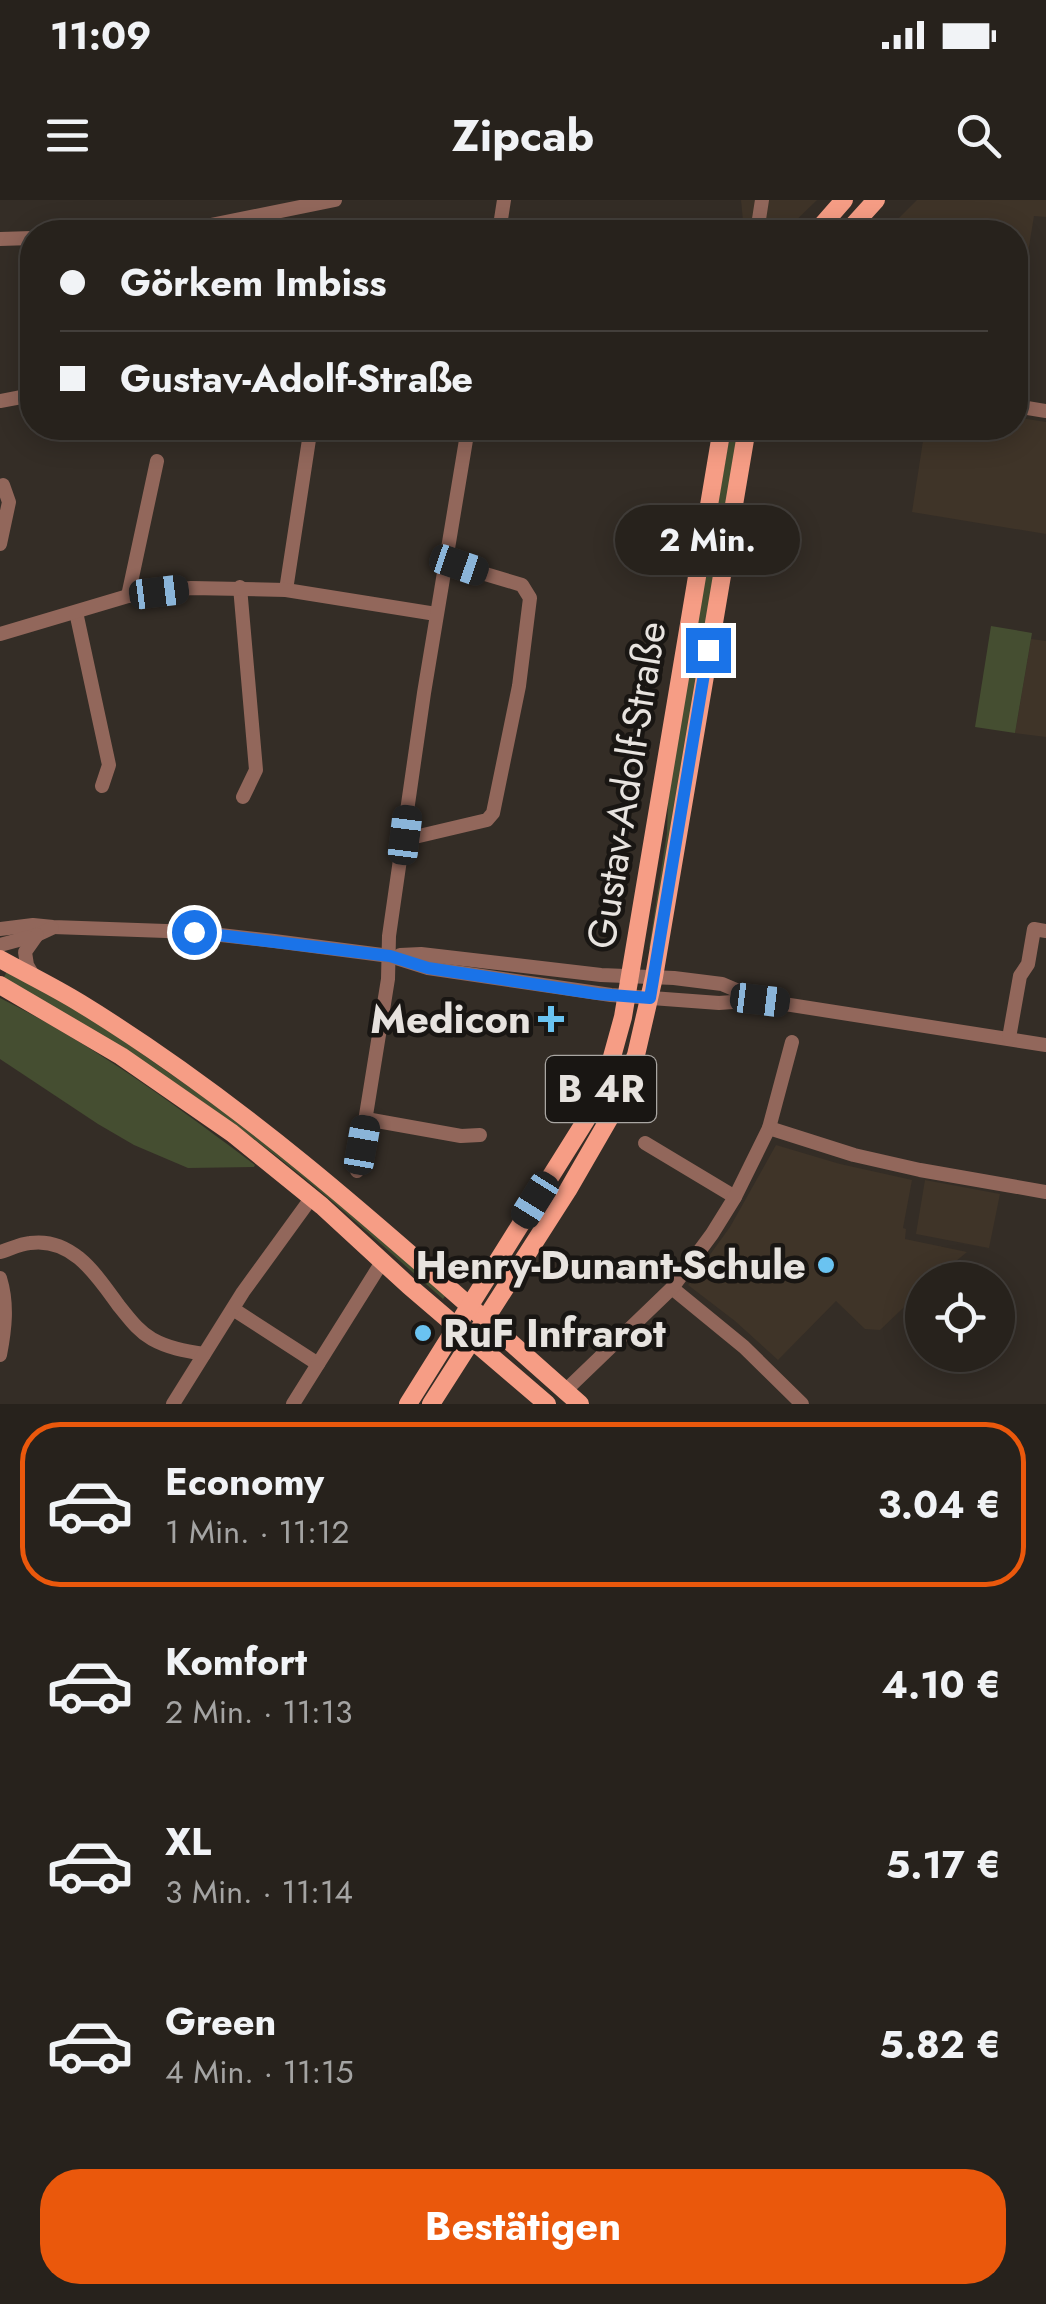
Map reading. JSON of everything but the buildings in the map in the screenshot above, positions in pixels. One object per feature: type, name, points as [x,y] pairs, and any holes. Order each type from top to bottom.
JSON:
[{"type":"main road","points":[[826,220],[844,200]]},
{"type":"main road","points":[[858,220],[876,200]]},
{"type":"main road","name":"Gustav-Adolf-Straße","points":[[630,977],[720,440]]},
{"type":"main road","name":"Gustav-Adolf-Straße","points":[[654,977],[744,440]]},
{"type":"main road","points":[[0,959],[95,1012],[216,1096],[322,1180],[580,1404]]},
{"type":"main road","name":"B 4R","points":[[408,1404],[597,1097],[617,1044],[630,977]]},
{"type":"main road","name":"B 4R","points":[[431,1404],[609,1119],[636,1055],[654,977]]},
{"type":"main road","points":[[0,985],[94,1038],[232,1133],[312,1197],[546,1404]]},
{"type":"street","points":[[240,200],[243,218]]},
{"type":"street","points":[[233,220],[335,200]]},
{"type":"street","points":[[286,590],[309,440]]},
{"type":"street","points":[[357,1171],[388,980],[389,936],[436,614],[466,440]]},
{"type":"street","points":[[128,596],[156,461]]},
{"type":"street","points":[[0,544],[10,502],[3,484]]},
{"type":"street","points":[[405,835],[419,836],[487,820],[493,813],[519,686],[530,598],[526,590],[522,585],[445,562]]},
{"type":"street","points":[[0,634],[128,596],[191,588],[286,590],[436,614]]},
{"type":"street","points":[[240,588],[256,770],[243,797]]},
{"type":"street","points":[[76,612],[109,765],[102,786]]},
{"type":"street","points":[[0,929],[32,924],[194,932],[390,956],[428,968],[626,996],[719,1003],[760,1000],[1046,1044]]},
{"type":"street","points":[[0,945],[36,936],[53,927]]},
{"type":"street","points":[[1009,1038],[1020,976],[1040,930]]},
{"type":"street","points":[[35,978],[25,956],[36,936]]},
{"type":"street","points":[[390,956],[420,954],[722,984],[760,1000]]},
{"type":"street","points":[[564,1391],[672,1288],[712,1234],[769,1128],[792,1042]]},
{"type":"street","points":[[366,1119],[461,1136],[480,1135]]},
{"type":"street","points":[[769,1128],[854,1155],[1046,1192]]},
{"type":"street","points":[[645,1143],[735,1197]]},
{"type":"street","points":[[173,1404],[232,1310],[312,1197]]},
{"type":"street","points":[[0,1252],[29,1242],[46,1242],[70,1252],[87,1263],[142,1332],[174,1349],[204,1354]]},
{"type":"street","points":[[293,1404],[382,1262]]},
{"type":"street","points":[[0,1278],[5,1325],[0,1355]]},
{"type":"street","points":[[672,1288],[744,1347],[802,1404]]},
{"type":"street","points":[[232,1310],[318,1364]]},
{"type":"shaded area","points":[[741,200],[817,200],[796,220],[743,220]]},
{"type":"shaded area","points":[[917,200],[1046,200],[1046,217],[1034,216],[1028,253],[1028,220],[897,220]]},
{"type":"shaded area","points":[[1028,419],[1046,422],[1046,534],[912,512],[923,440],[1028,440]]},
{"type":"shaded area","points":[[1031,639],[1046,641],[1046,737],[1015,733]]},
{"type":"shaded area","name":"Henry-Dunant-Schule","points":[[776,1145],[912,1180],[903,1228],[905,1239],[967,1252],[955,1262],[905,1262],[905,1306],[880,1330],[865,1329],[836,1301],[778,1360],[688,1285],[730,1227]]},
{"type":"shaded area","points":[[925,1180],[1000,1194],[989,1248],[916,1234]]},
{"type":"green space","points":[[729,440],[739,440],[653,949],[649,948],[679,730]]},
{"type":"green space","points":[[991,626],[1032,633],[1015,733],[975,727]]},
{"type":"green space","points":[[8,969],[74,1006],[259,1136],[446,1295],[443,1299],[268,1150],[158,1071],[3,979]]},
{"type":"green space","points":[[0,998],[67,1034],[131,1076],[254,1167],[188,1168],[134,1145],[0,1059]]},
{"type":"place","name":"Medicon","points":[[551,1019]]},
{"type":"place","name":"Henry-Dunant-Schule","points":[[826,1265]]},
{"type":"place","name":"RuF Infrarot","points":[[423,1333]]},
{"type":"route","points":[[194,932],[390,956],[428,968],[650,998],[708,650]]}]
